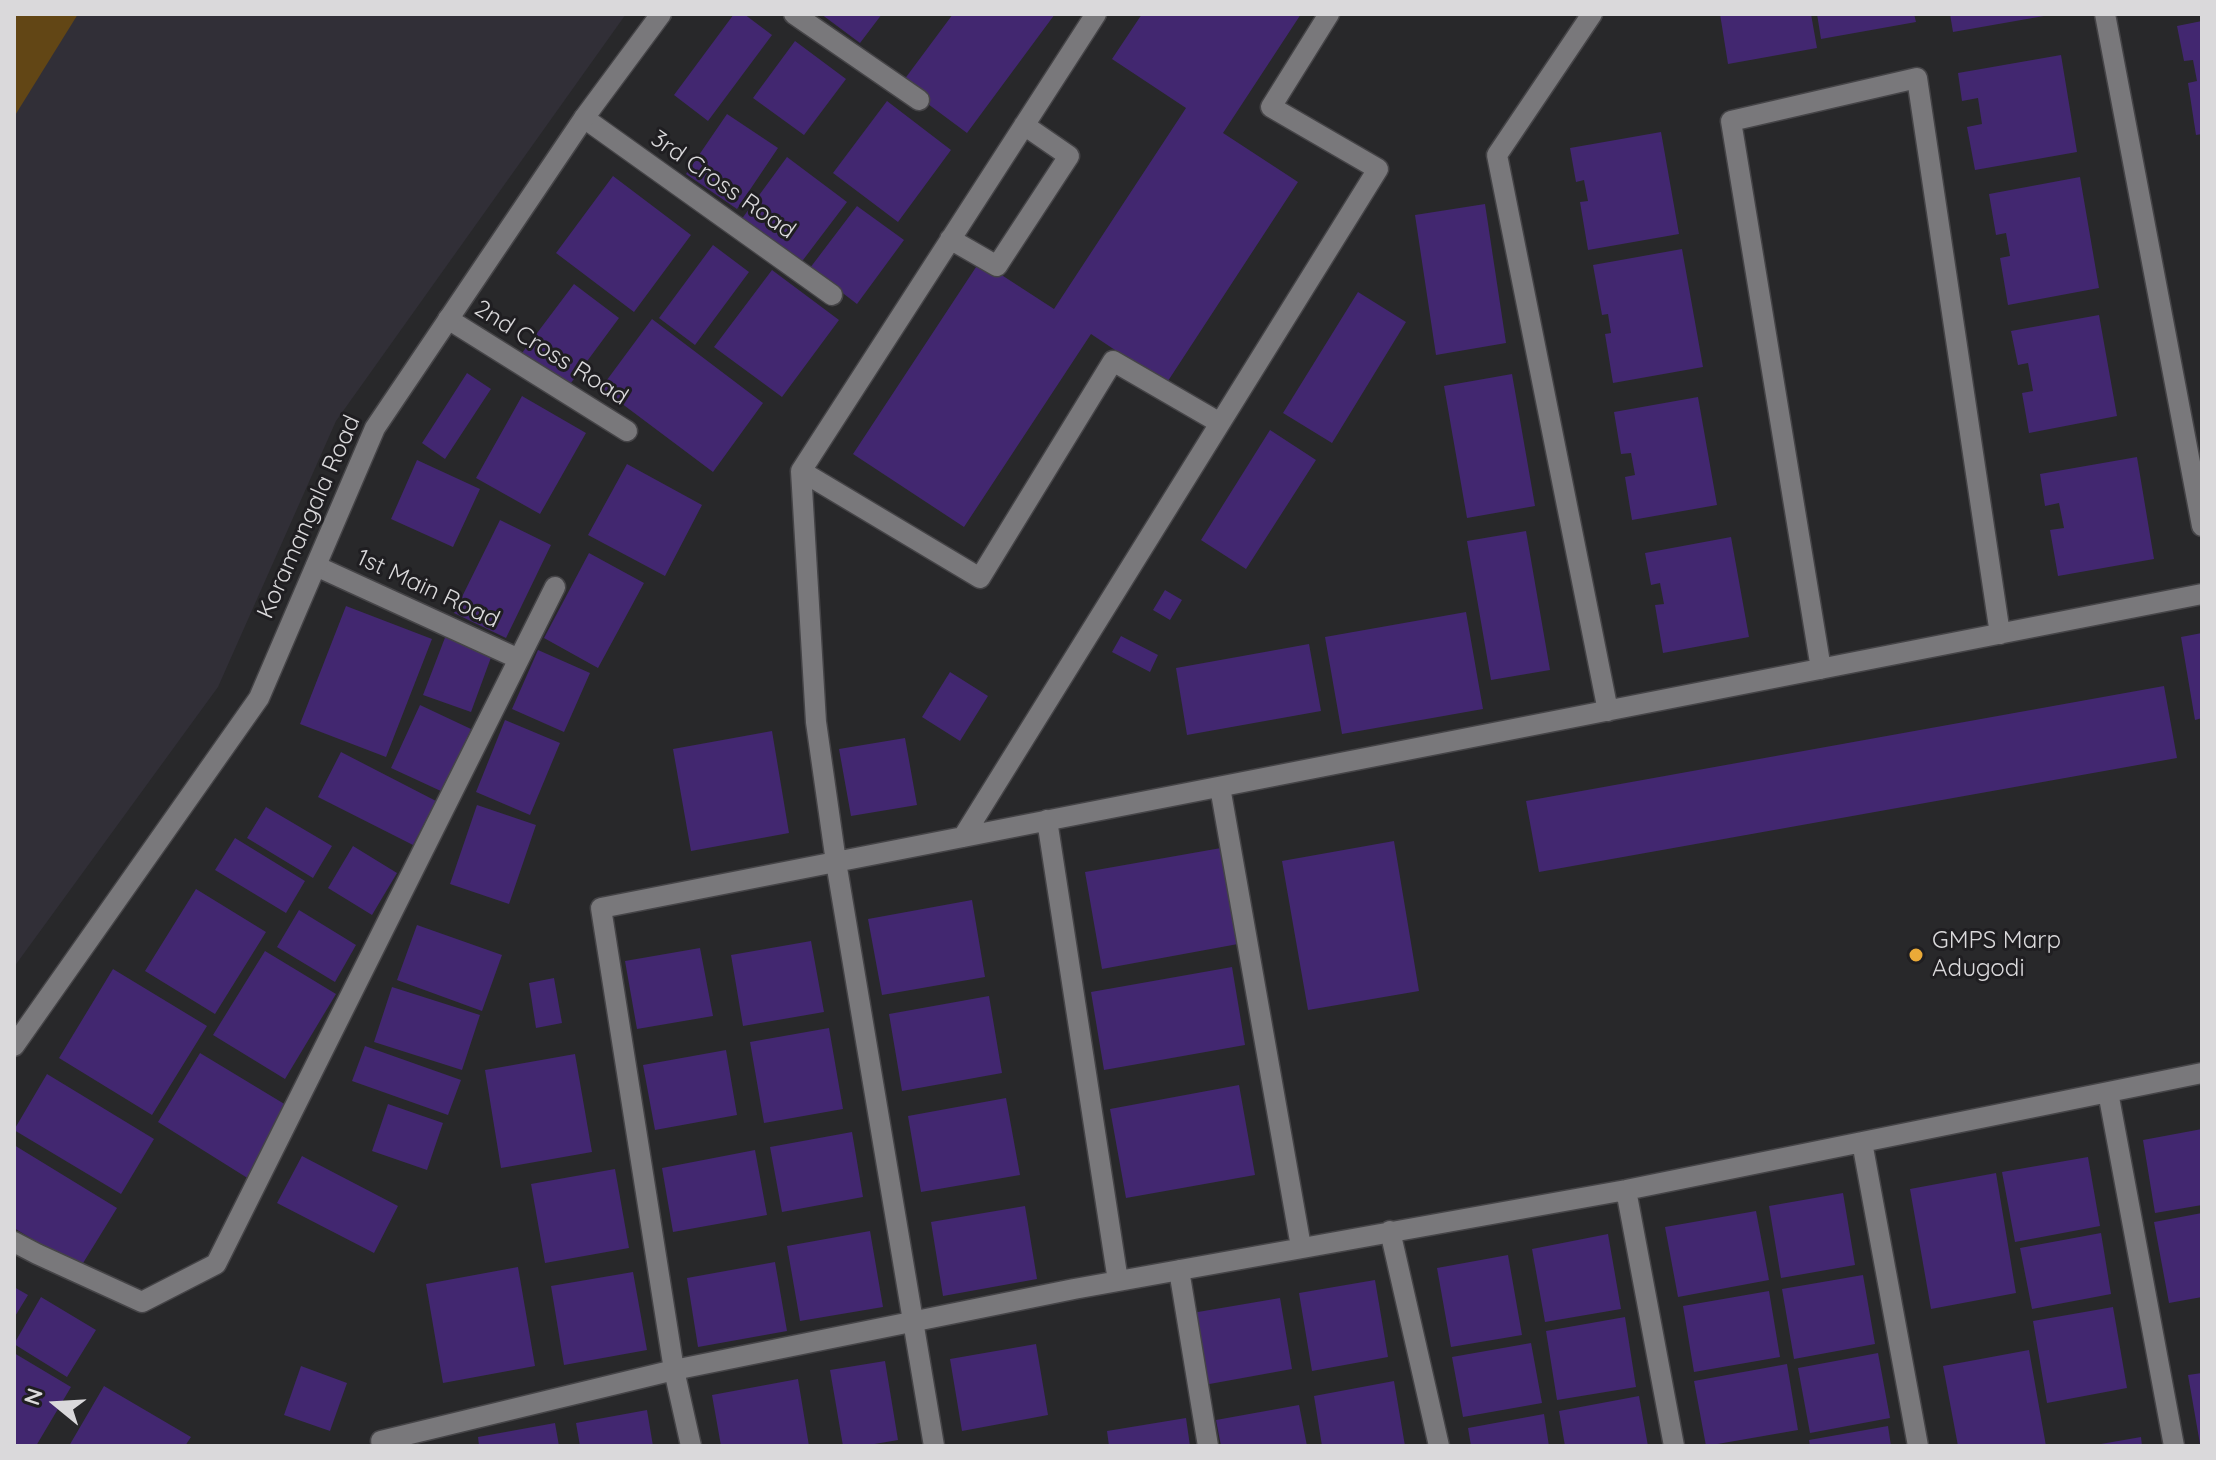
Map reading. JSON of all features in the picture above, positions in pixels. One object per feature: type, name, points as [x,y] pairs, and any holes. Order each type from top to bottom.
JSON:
[{"type":"street","name":"Koramangala Road","points":[[14,1046],[259,698],[375,428],[584,118],[661,14]]},
{"type":"street","points":[[794,14],[919,100]]},
{"type":"street","points":[[934,1446],[836,862],[816,722],[801,471],[1096,14]]},
{"type":"street","points":[[963,837],[1378,169],[1271,107],[1329,14]]},
{"type":"street","points":[[1592,14],[1497,155],[1608,711]]},
{"type":"street","points":[[2105,14],[2202,526]]},
{"type":"street","points":[[1821,669],[1731,121],[1917,78],[2000,634]]},
{"type":"street","name":"3rd Cross Road","points":[[584,118],[832,295]]},
{"type":"street","points":[[950,239],[997,266],[1069,156],[1024,125]]},
{"type":"street","name":"2nd Cross Road","points":[[448,319],[627,431]]},
{"type":"street","points":[[801,471],[980,578],[1113,361],[1220,423]]},
{"type":"street","name":"1st Main Road","points":[[316,566],[519,659]]},
{"type":"street","points":[[14,1242],[142,1302],[216,1264],[555,587]]},
{"type":"street","points":[[691,1446],[674,1370],[601,908],[2202,594]]},
{"type":"street","points":[[1220,787],[1301,1247]]},
{"type":"street","points":[[1047,820],[1118,1281]]},
{"type":"street","points":[[381,1441],[674,1370],[1118,1281],[1626,1190],[2202,1073]]},
{"type":"street","points":[[2108,1092],[2174,1446]]},
{"type":"street","points":[[1862,1142],[1918,1446]]},
{"type":"street","points":[[1626,1190],[1674,1446]]},
{"type":"street","points":[[1390,1231],[1439,1446]]},
{"type":"street","points":[[1179,1270],[1208,1446]]},
{"type":"shaded area","points":[[14,14],[626,14],[336,421],[218,687],[14,967]]},
{"type":"shaded area","points":[[14,14],[78,14],[14,117]]},
{"type":"building","points":[[734,14],[744,14],[772,35],[708,121],[674,95]]},
{"type":"building","points":[[821,14],[882,14],[860,43]]},
{"type":"building","points":[[953,14],[1055,14],[967,133],[901,84]]},
{"type":"building","points":[[1142,14],[1301,14],[1223,133],[1298,182],[1166,384],[1091,334],[964,527],[853,454],[980,261],[1054,309],[1186,108],[1112,59]]},
{"type":"building","points":[[1720,14],[1811,14],[1817,48],[1728,64]]},
{"type":"building","points":[[1817,14],[1914,14],[1916,22],[1821,39]]},
{"type":"building","points":[[1950,14],[2044,14],[2044,16],[1953,32]]},
{"type":"building","points":[[2202,21],[2202,134],[2196,135],[2188,83],[2197,81],[2193,60],[2184,61],[2177,26]]},
{"type":"building","points":[[795,41],[846,79],[804,135],[753,98]]},
{"type":"building","points":[[2061,55],[2077,152],[1975,170],[1967,127],[1982,124],[1978,98],[1962,101],[1958,73]]},
{"type":"building","points":[[887,101],[951,150],[898,222],[833,173]]},
{"type":"building","points":[[727,114],[778,148],[737,209],[686,174]]},
{"type":"building","points":[[1661,132],[1679,234],[1588,250],[1580,202],[1588,201],[1584,180],[1576,182],[1570,148]]},
{"type":"building","points":[[787,157],[847,202],[800,264],[741,220]]},
{"type":"building","points":[[613,176],[691,235],[634,312],[556,253]]},
{"type":"building","points":[[2080,177],[2099,288],[2008,305],[2000,258],[2010,256],[2006,233],[1996,235],[1989,194]]},
{"type":"building","points":[[1485,204],[1506,343],[1436,355],[1415,215]]},
{"type":"building","points":[[857,206],[904,240],[857,304],[810,268]]},
{"type":"building","points":[[713,245],[749,272],[695,345],[659,318]]},
{"type":"building","points":[[1682,249],[1703,367],[1613,383],[1605,334],[1611,333],[1608,314],[1602,315],[1593,265]]},
{"type":"building","points":[[772,270],[839,320],[782,397],[714,347]]},
{"type":"building","points":[[574,284],[619,318],[568,387],[522,353]]},
{"type":"building","points":[[1358,292],[1406,322],[1332,443],[1283,413]]},
{"type":"building","points":[[2099,315],[2117,416],[2029,433],[2022,393],[2033,391],[2028,363],[2018,365],[2011,331]]},
{"type":"building","points":[[652,319],[763,403],[713,472],[601,388]]},
{"type":"building","points":[[467,373],[491,389],[445,459],[422,443]]},
{"type":"building","points":[[1512,374],[1535,506],[1467,518],[1444,386]]},
{"type":"building","points":[[522,396],[586,433],[540,514],[476,478]]},
{"type":"building","points":[[1698,397],[1717,505],[1632,520],[1625,477],[1635,475],[1631,453],[1621,454],[1614,412]]},
{"type":"building","points":[[1270,430],[1316,460],[1246,569],[1201,540]]},
{"type":"building","points":[[2137,457],[2154,559],[2058,576],[2050,530],[2064,528],[2059,503],[2045,506],[2040,474]]},
{"type":"building","points":[[417,460],[480,489],[453,547],[391,519]]},
{"type":"building","points":[[627,464],[702,505],[665,576],[588,535]]},
{"type":"building","points":[[500,520],[551,545],[506,638],[454,613]]},
{"type":"building","points":[[1526,531],[1550,670],[1491,680],[1467,541]]},
{"type":"building","points":[[1731,537],[1749,637],[1663,653],[1655,605],[1664,604],[1660,583],[1651,585],[1645,553]]},
{"type":"building","points":[[589,553],[644,583],[598,668],[544,638]]},
{"type":"building","points":[[1165,590],[1182,600],[1170,620],[1153,610]]},
{"type":"building","points":[[346,606],[432,639],[386,757],[300,724]]},
{"type":"building","points":[[1466,612],[1483,709],[1342,734],[1325,637]]},
{"type":"building","points":[[2202,633],[2202,718],[2195,720],[2181,637]]},
{"type":"building","points":[[446,635],[493,652],[471,712],[423,695]]},
{"type":"building","points":[[1121,636],[1158,655],[1150,672],[1112,652]]},
{"type":"building","points":[[1309,644],[1321,711],[1187,735],[1176,668]]},
{"type":"building","points":[[538,650],[590,673],[564,732],[512,709]]},
{"type":"building","points":[[950,672],[988,696],[960,741],[922,717]]},
{"type":"building","points":[[2164,686],[2177,758],[1539,872],[1526,801]]},
{"type":"building","points":[[420,705],[471,729],[443,792],[391,768]]},
{"type":"building","points":[[505,720],[560,743],[530,815],[476,792]]},
{"type":"building","points":[[772,731],[789,833],[691,851],[673,749]]},
{"type":"building","points":[[905,738],[917,805],[851,816],[839,749]]},
{"type":"building","points":[[341,752],[436,801],[413,845],[318,797]]},
{"type":"building","points":[[477,805],[536,825],[509,904],[450,884]]},
{"type":"building","points":[[266,807],[332,846],[313,878],[247,838]]},
{"type":"building","points":[[235,838],[305,881],[286,913],[215,870]]},
{"type":"building","points":[[1394,841],[1419,991],[1308,1010],[1282,861]]},
{"type":"building","points":[[353,846],[397,873],[372,915],[328,888]]},
{"type":"building","points":[[1221,848],[1238,944],[1102,969],[1085,872]]},
{"type":"building","points":[[196,889],[266,932],[215,1014],[145,971]]},
{"type":"building","points":[[972,900],[985,977],[882,995],[868,919]]},
{"type":"building","points":[[299,910],[356,945],[335,982],[277,947]]},
{"type":"building","points":[[417,925],[502,955],[482,1011],[397,980]]},
{"type":"building","points":[[811,941],[824,1012],[743,1026],[731,955]]},
{"type":"building","points":[[700,948],[713,1016],[637,1029],[625,961]]},
{"type":"building","points":[[265,951],[336,994],[285,1079],[213,1035]]},
{"type":"building","points":[[1232,967],[1245,1045],[1104,1070],[1091,992]]},
{"type":"building","points":[[113,969],[207,1026],[152,1115],[59,1058]]},
{"type":"building","points":[[554,978],[562,1023],[536,1028],[529,983]]},
{"type":"building","points":[[392,987],[480,1015],[462,1070],[374,1042]]},
{"type":"building","points":[[989,996],[1002,1073],[902,1091],[889,1014]]},
{"type":"building","points":[[829,1028],[843,1109],[764,1123],[750,1042]]},
{"type":"building","points":[[365,1046],[461,1080],[448,1115],[352,1081]]},
{"type":"building","points":[[726,1050],[737,1115],[655,1130],[643,1065]]},
{"type":"building","points":[[200,1053],[291,1108],[249,1179],[158,1122]]},
{"type":"building","points":[[575,1054],[592,1152],[501,1168],[485,1070]]},
{"type":"building","points":[[47,1074],[154,1139],[121,1194],[14,1130]]},
{"type":"building","points":[[1239,1085],[1255,1175],[1126,1198],[1110,1109]]},
{"type":"building","points":[[1006,1098],[1020,1175],[921,1192],[908,1116]]},
{"type":"building","points":[[388,1104],[443,1123],[427,1170],[372,1151]]},
{"type":"building","points":[[2202,1129],[2202,1205],[2155,1213],[2143,1140]]},
{"type":"building","points":[[852,1132],[863,1197],[782,1212],[770,1147]]},
{"type":"building","points":[[14,1145],[117,1208],[80,1268],[14,1228]]},
{"type":"building","points":[[755,1150],[767,1215],[673,1232],[662,1168]]},
{"type":"building","points":[[302,1156],[398,1206],[374,1253],[277,1203]]},
{"type":"building","points":[[2088,1157],[2100,1226],[2015,1242],[2002,1172]]},
{"type":"building","points":[[615,1169],[629,1248],[545,1263],[531,1184]]},
{"type":"building","points":[[1996,1173],[2016,1293],[1931,1309],[1910,1189]]},
{"type":"building","points":[[1843,1193],[1855,1265],[1781,1278],[1769,1206]]},
{"type":"building","points":[[1025,1206],[1037,1279],[943,1296],[931,1222]]},
{"type":"building","points":[[1756,1211],[1769,1280],[1678,1297],[1665,1227]]},
{"type":"building","points":[[2202,1213],[2202,1297],[2169,1303],[2154,1222]]},
{"type":"building","points":[[870,1231],[883,1307],[800,1321],[787,1246]]},
{"type":"building","points":[[2101,1233],[2111,1294],[2032,1309],[2020,1248]]},
{"type":"building","points":[[1608,1234],[1621,1309],[1545,1322],[1532,1249]]},
{"type":"building","points":[[1508,1255],[1522,1335],[1451,1347],[1437,1268]]},
{"type":"building","points":[[775,1262],[787,1331],[698,1347],[687,1278]]},
{"type":"building","points":[[518,1267],[535,1366],[443,1383],[426,1284]]},
{"type":"building","points":[[633,1272],[647,1350],[564,1365],[551,1286]]},
{"type":"building","points":[[1863,1275],[1875,1344],[1794,1359],[1782,1289]]},
{"type":"building","points":[[1375,1280],[1388,1357],[1312,1371],[1299,1293]]},
{"type":"building","points":[[14,1287],[28,1295],[14,1318]]},
{"type":"building","points":[[1769,1291],[1780,1357],[1694,1372],[1683,1306]]},
{"type":"building","points":[[41,1297],[96,1330],[67,1377],[14,1344]]},
{"type":"building","points":[[1280,1298],[1292,1369],[1204,1385],[1192,1313]]},
{"type":"building","points":[[2113,1307],[2127,1388],[2047,1403],[2033,1321]]},
{"type":"building","points":[[1625,1317],[1636,1387],[1557,1400],[1546,1331]]},
{"type":"building","points":[[1531,1343],[1542,1403],[1463,1417],[1452,1357]]},
{"type":"building","points":[[1036,1344],[1048,1415],[962,1431],[950,1359]]},
{"type":"building","points":[[2029,1350],[2046,1446],[1958,1446],[1943,1366]]},
{"type":"building","points":[[14,1353],[71,1387],[36,1446],[14,1446]]},
{"type":"building","points":[[1878,1353],[1890,1418],[1810,1433],[1798,1368]]},
{"type":"building","points":[[885,1361],[898,1440],[843,1446],[830,1370]]},
{"type":"building","points":[[1787,1364],[1798,1430],[1706,1446],[1694,1381]]},
{"type":"building","points":[[301,1366],[347,1383],[330,1431],[284,1415]]},
{"type":"building","points":[[2202,1373],[2202,1444],[2200,1444],[2188,1375]]},
{"type":"building","points":[[798,1379],[809,1446],[721,1446],[712,1395]]},
{"type":"building","points":[[1394,1381],[1405,1446],[1322,1446],[1314,1396]]},
{"type":"building","points":[[104,1386],[191,1437],[185,1446],[69,1446]]},
{"type":"building","points":[[1639,1396],[1648,1446],[1565,1446],[1559,1411]]},
{"type":"building","points":[[1299,1405],[1307,1446],[1221,1446],[1216,1420]]},
{"type":"building","points":[[647,1410],[653,1446],[580,1446],[576,1423]]},
{"type":"building","points":[[1544,1414],[1549,1446],[1471,1446],[1468,1428]]},
{"type":"building","points":[[1186,1418],[1190,1446],[1109,1446],[1107,1431]]},
{"type":"building","points":[[555,1423],[559,1446],[479,1446],[478,1437]]},
{"type":"building","points":[[1888,1426],[1891,1446],[1810,1446],[1809,1440]]},
{"type":"building","points":[[2141,1437],[2142,1446],[2101,1446],[2101,1444]]},
{"type":"place","name":"GMPS Marp Adugodi","points":[[1916,955]]}]
